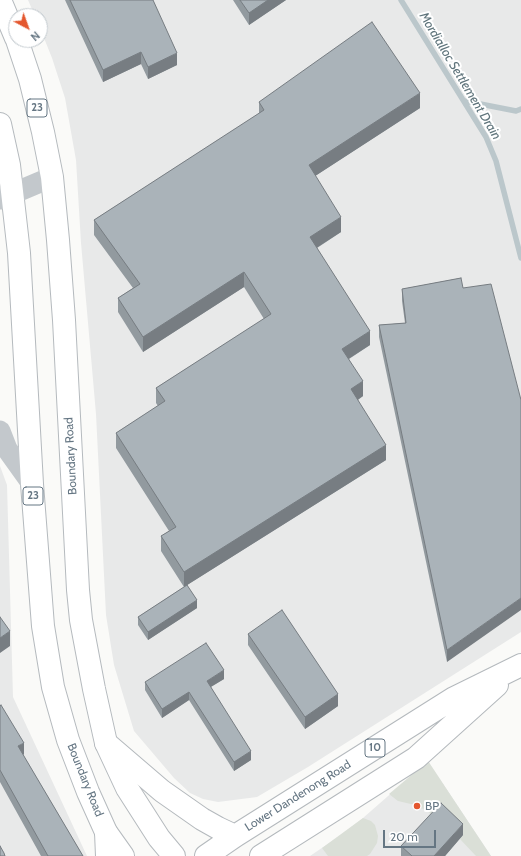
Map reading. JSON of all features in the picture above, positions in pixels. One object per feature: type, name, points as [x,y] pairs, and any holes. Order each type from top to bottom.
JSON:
[{"type":"main road","name":"Boundary Road","points":[[0,0],[8,20]]},
{"type":"main road","name":"Boundary Road","points":[[19,48],[30,79],[44,132],[52,177],[64,320],[78,590],[81,620],[106,743],[127,788],[159,838],[174,856]]},
{"type":"main road","name":"Boundary Road","points":[[0,124],[8,158],[7,196],[19,253],[32,484],[43,626],[54,687],[68,740],[88,792],[106,832],[123,856]]},
{"type":"main road","name":"Lower Dandenong Road","points":[[261,856],[416,758],[519,666]]},
{"type":"main road","name":"Lower Dandenong Road","points":[[206,856],[235,836],[454,698],[519,666]]},
{"type":"main road","points":[[106,743],[162,792],[202,819],[235,836]]},
{"type":"main road","points":[[106,832],[107,856]]},
{"type":"main road","points":[[285,856],[298,833]]},
{"type":"street","points":[[7,196],[52,177]]},
{"type":"street","points":[[0,431],[7,449],[32,484]]},
{"type":"shaded area","points":[[28,0],[521,0],[521,632],[308,767],[257,797],[218,802],[203,799],[190,793],[174,778],[134,731],[114,665],[106,615],[96,414],[81,243],[76,160],[65,98],[48,48],[48,8],[32,8]]},
{"type":"shaded area","points":[[0,466],[7,485],[13,697],[87,856],[0,856]]},
{"type":"shaded area","name":"BP","points":[[428,761],[491,856],[310,856],[363,818]]},
{"type":"shaded area","points":[[428,761],[491,856],[476,856],[460,839],[463,835],[427,811],[415,805],[398,801],[389,794]]},
{"type":"shaded area","points":[[363,818],[371,821],[375,825],[378,836],[377,843],[370,854],[367,856],[328,856],[322,848]]},
{"type":"building","points":[[70,0],[153,0],[177,53],[148,67],[141,52],[103,70]]},
{"type":"building","points":[[240,0],[268,0],[249,13]]},
{"type":"building","points":[[372,22],[420,93],[309,165],[341,217],[310,237],[370,331],[342,349],[363,381],[351,389],[386,445],[184,572],[161,536],[176,527],[116,433],[165,401],[156,388],[271,314],[244,272],[143,337],[118,298],[140,284],[94,220],[264,110],[259,102]]},
{"type":"building","points":[[461,278],[463,288],[491,284],[521,400],[521,598],[447,650],[379,325],[406,323],[402,289]]},
{"type":"building","points":[[187,585],[197,600],[148,632],[138,617]]},
{"type":"building","points":[[282,610],[338,694],[305,717],[248,634]]},
{"type":"building","points":[[0,617],[10,631],[0,638]]},
{"type":"building","points":[[206,643],[224,670],[207,681],[251,751],[234,762],[189,692],[162,709],[145,682]]},
{"type":"building","points":[[1,705],[24,743],[18,746],[83,856],[48,856],[0,770]]},
{"type":"building","points":[[441,803],[463,824],[434,856],[412,856],[401,846]]},
{"type":"building","points":[[0,846],[4,853],[5,856],[0,856]]},
{"type":"waterway","name":"Mordialloc Settlement Drain","points":[[401,0],[486,137],[496,161],[521,258]]},
{"type":"waterway","points":[[465,101],[516,111],[521,109]]},
{"type":"place","name":"BP","points":[[417,806]]}]
